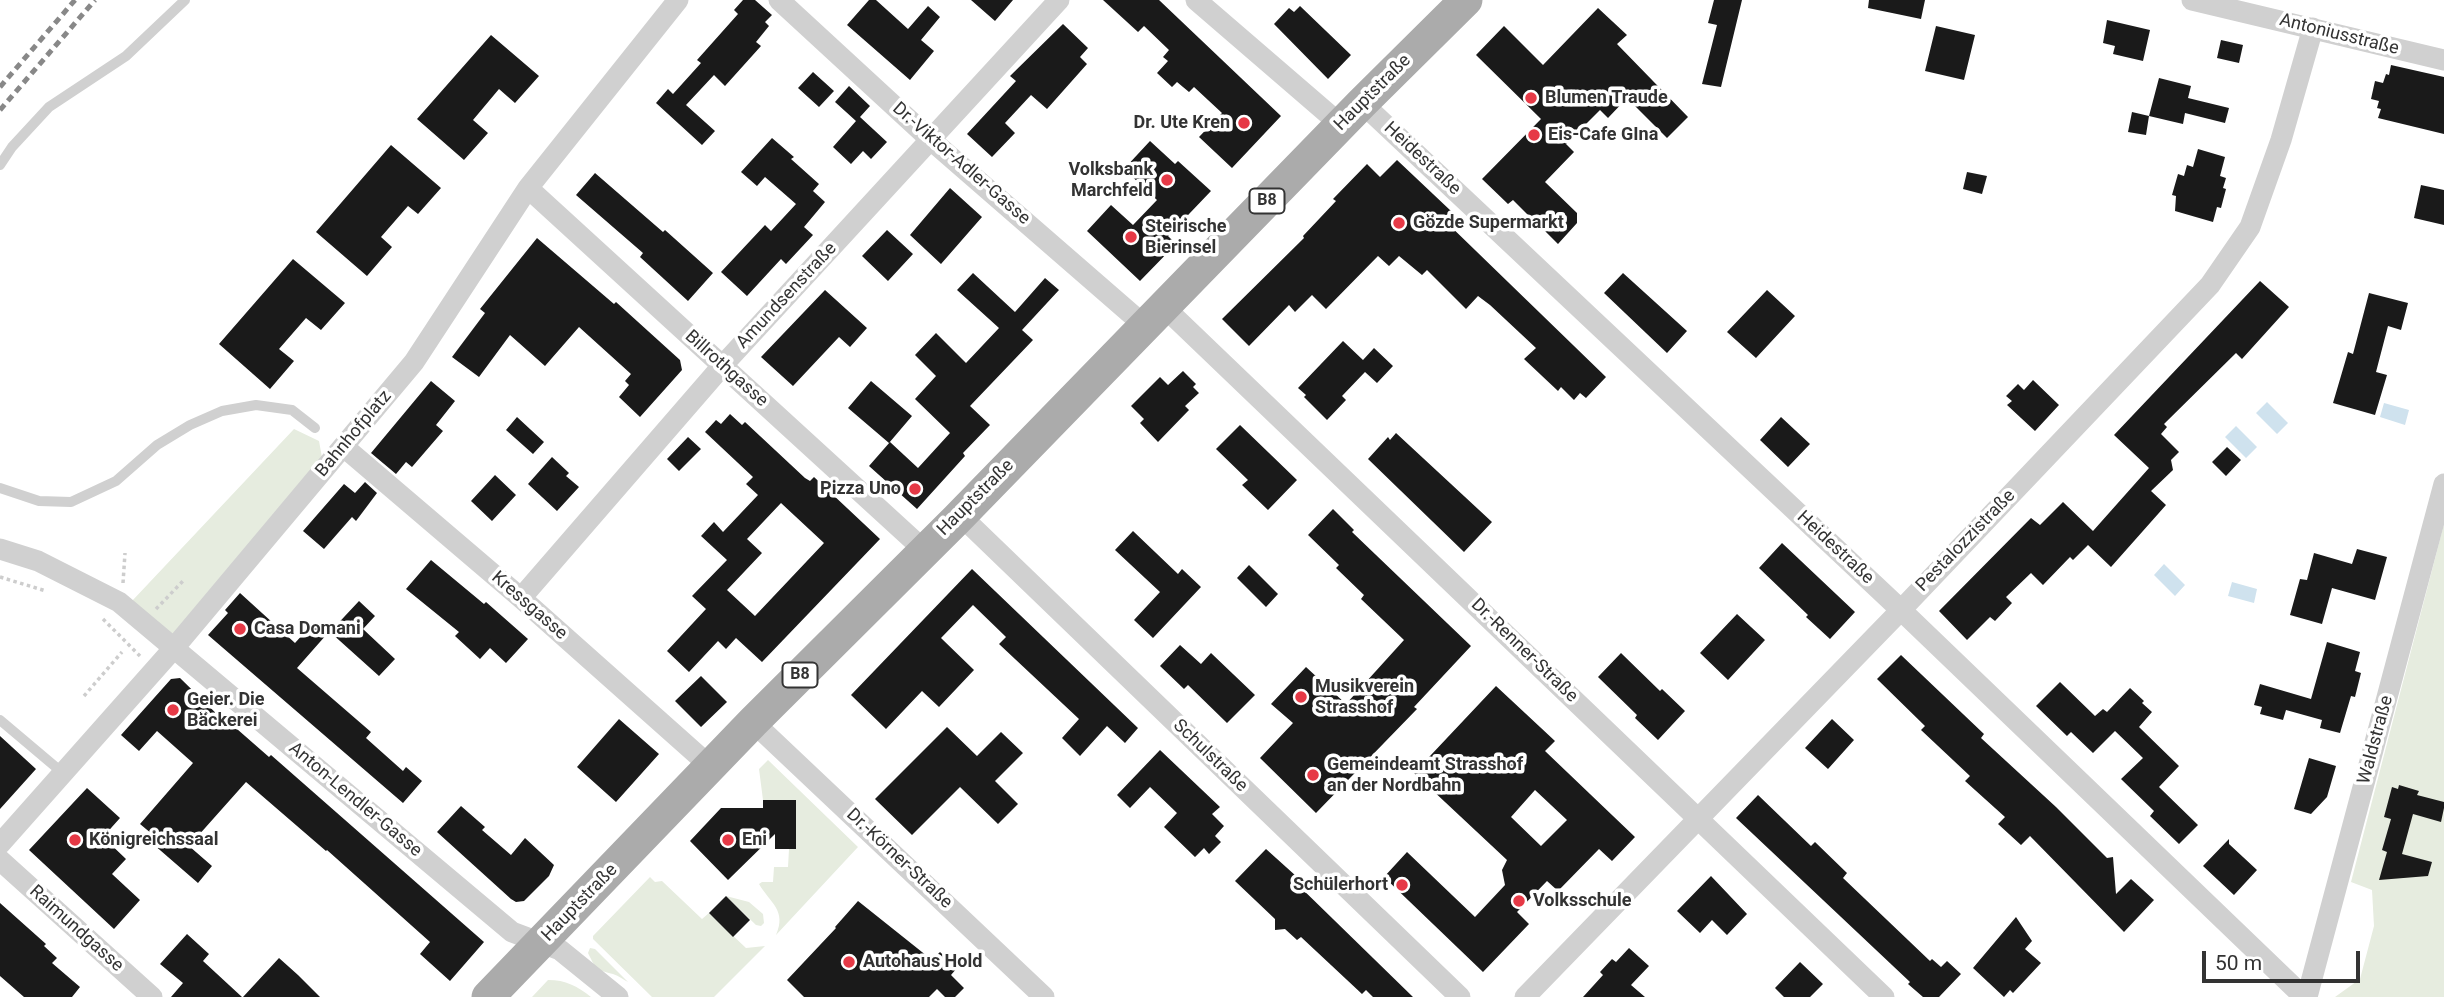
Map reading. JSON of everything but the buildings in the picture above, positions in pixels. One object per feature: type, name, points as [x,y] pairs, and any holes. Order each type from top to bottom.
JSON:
[{"type":"main road","name":"Hauptstraße","points":[[488,997],[753,722],[1466,0]]},
{"type":"street","name":"Bahnhofplatz","points":[[0,844],[174,648],[414,362],[528,188],[678,0]]},
{"type":"street","name":"Dr.-Viktor-Adler-Gasse","points":[[779,0],[931,140],[1154,316]]},
{"type":"street","name":"Amundsenstraße","points":[[521,598],[723,365],[1059,0]]},
{"type":"street","name":"Heidestraße","points":[[1196,0],[1352,114],[1901,610],[2306,997]]},
{"type":"street","name":"Antoniusstraße","points":[[2192,0],[2444,60]]},
{"type":"street","name":"Pestalozzistraße","points":[[1525,997],[1901,610],[2210,285],[2250,227],[2281,140],[2313,28]]},
{"type":"street","name":"Billrothgasse","points":[[528,188],[924,551]]},
{"type":"street","name":"Dr.-Renner-Straße","points":[[1154,316],[1698,818],[1884,997]]},
{"type":"street","name":"Kressgasse","points":[[344,447],[521,598],[711,767]]},
{"type":"street","name":"Waldstraße","points":[[2306,997],[2444,484]]},
{"type":"street","name":"Schulstraße","points":[[960,515],[1460,997]]},
{"type":"street","name":"Anton-Lendler-Gasse","points":[[0,549],[38,561],[119,602],[512,932],[542,942],[571,958],[618,997]]},
{"type":"street","name":"Dr.-Körner-Straße","points":[[753,722],[1044,997]]},
{"type":"street","name":"Raimundgasse","points":[[0,860],[152,997]]},
{"type":"lane","points":[[0,165],[12,147],[50,107],[127,56],[185,0]]},
{"type":"lane","points":[[0,488],[39,500],[71,502],[116,481],[157,445],[190,425],[222,411],[256,405],[292,410],[315,428]]},
{"type":"lane","points":[[0,720],[64,774]]},
{"type":"path","points":[[119,602],[125,554]]},
{"type":"path","points":[[0,579],[51,593]]},
{"type":"path","points":[[156,609],[184,580]]},
{"type":"path","points":[[95,614],[154,670]]},
{"type":"path","points":[[84,696],[122,652]]},
{"type":"shaded area","points":[[294,429],[319,441],[323,463],[172,636],[132,601]]},
{"type":"shaded area","points":[[2444,524],[2444,997],[2335,997],[2360,979],[2374,926],[2372,890],[2351,882]]},
{"type":"shaded area","points":[[768,760],[858,847],[776,935],[780,919],[776,907],[759,884],[773,882],[774,867],[788,867],[789,849],[796,848],[796,800],[763,800],[759,769]]},
{"type":"shaded area","points":[[650,877],[655,882],[662,881],[702,919],[709,913],[746,948],[765,946],[714,997],[652,997],[593,939]]},
{"type":"shaded area","points":[[726,896],[749,902],[763,914],[764,923],[761,926],[756,925]]},
{"type":"shaded area","points":[[590,948],[595,949],[628,982],[597,968],[588,953]]},
{"type":"shaded area","points":[[548,980],[571,984],[591,997],[532,997]]},
{"type":"water","points":[[2267,402],[2288,423],[2277,434],[2256,413]]},
{"type":"water","points":[[2384,403],[2409,410],[2405,425],[2380,417]]},
{"type":"water","points":[[2236,426],[2257,447],[2246,458],[2225,437]]},
{"type":"water","points":[[2164,564],[2185,585],[2175,596],[2154,575]]},
{"type":"water","points":[[2232,582],[2257,589],[2254,603],[2228,596]]},
{"type":"railway","points":[[0,87],[75,0]]},
{"type":"railway","points":[[0,110],[95,0]]},
{"type":"place","name":"Blumen Traude","points":[[1531,98]]},
{"type":"place","name":"Dr. Ute Kren","points":[[1244,123]]},
{"type":"place","name":"Eis-Cafe GIna","points":[[1534,135]]},
{"type":"place","name":"Volksbank Marchfeld","points":[[1167,180]]},
{"type":"place","name":"Gözde Supermarkt","points":[[1399,223]]},
{"type":"place","name":"Steirische Bierinsel","points":[[1131,237]]},
{"type":"place","name":"Pizza Uno","points":[[915,489]]},
{"type":"place","name":"Casa Domani","points":[[240,629]]},
{"type":"place","name":"Musikverein Strasshof","points":[[1301,697]]},
{"type":"place","name":"Geier. Die Bäckerei","points":[[173,710]]},
{"type":"place","name":"Gemeindeamt Strasshof an der Nordbahn","points":[[1313,775]]},
{"type":"place","name":"Königreichssaal","points":[[75,840]]},
{"type":"place","name":"Eni","points":[[728,840]]},
{"type":"place","name":"Schülerhort","points":[[1402,885]]},
{"type":"place","name":"Volksschule","points":[[1519,901]]},
{"type":"place","name":"Autohaus Hold","points":[[849,962]]}]
